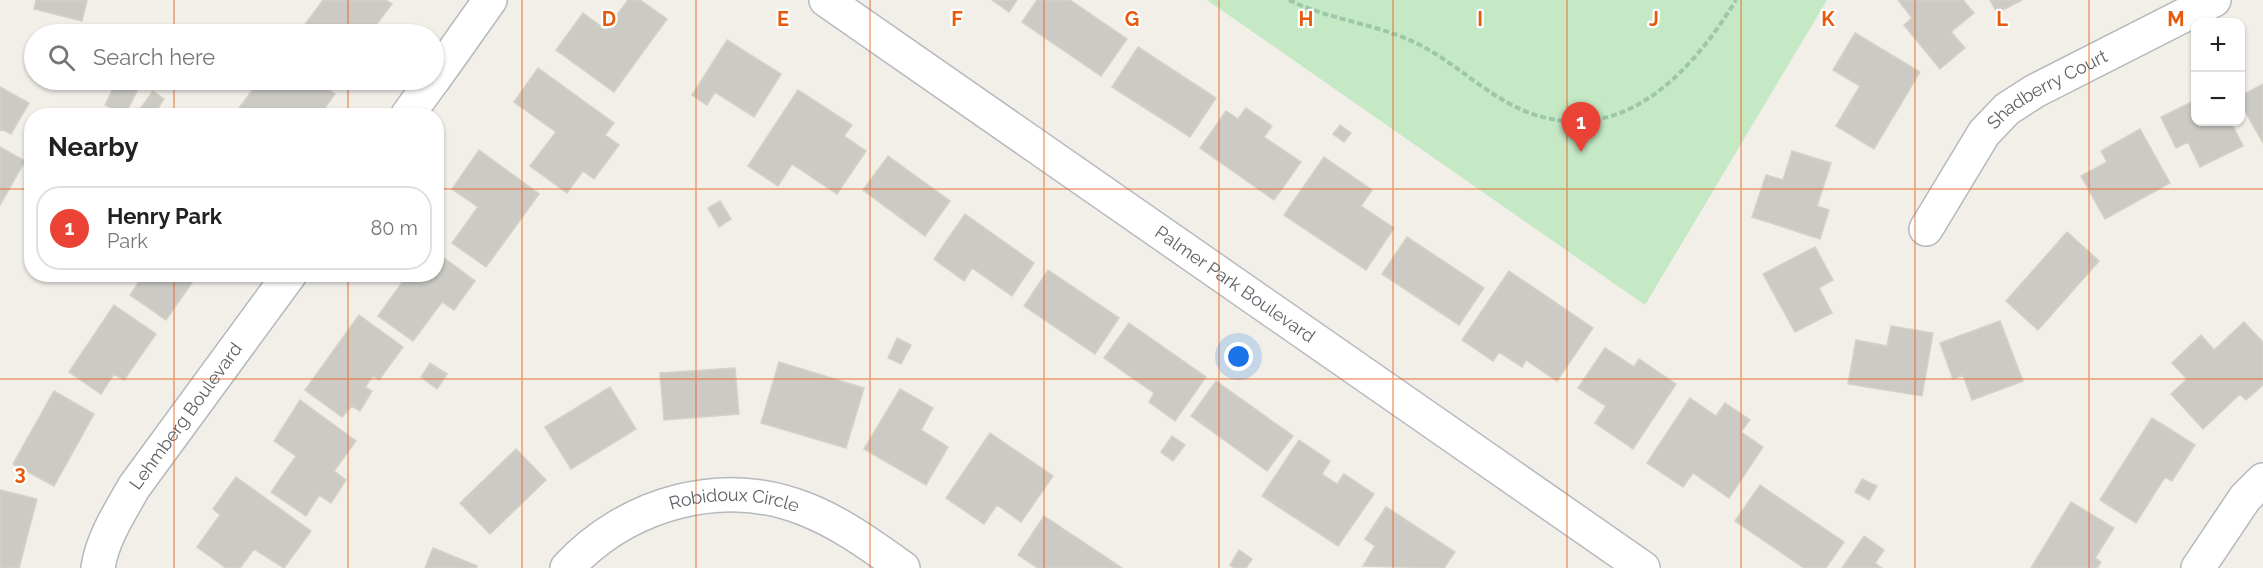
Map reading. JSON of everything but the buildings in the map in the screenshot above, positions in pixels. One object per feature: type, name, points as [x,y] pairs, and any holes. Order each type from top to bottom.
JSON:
[{"type":"street","points":[[444,64],[490,0]]},
{"type":"street","name":"Palmer Park Boulevard","points":[[826,0],[1643,568]]},
{"type":"street","name":"Shadberry Court","points":[[1926,229],[1984,133],[2007,109],[2035,91],[2214,0]]},
{"type":"street","points":[[413,108],[425,90]]},
{"type":"street","name":"Lehmberg Boulevard","points":[[98,568],[99,558],[115,521],[134,487],[284,282]]},
{"type":"street","points":[[2198,568],[2245,498],[2263,480]]},
{"type":"street","name":"Robidoux Circle","points":[[567,568],[597,539],[633,517],[671,503],[718,494],[757,497],[804,509],[850,531],[903,568]]},
{"type":"path","points":[[1289,0],[1408,39],[1433,51],[1503,100],[1526,112],[1575,123],[1620,114],[1671,82],[1688,67],[1716,32],[1736,0]]},
{"type":"green space","points":[[1207,0],[1827,0],[1645,305]]},
{"type":"place","name":"Henry Park","points":[[1581,152]]}]
